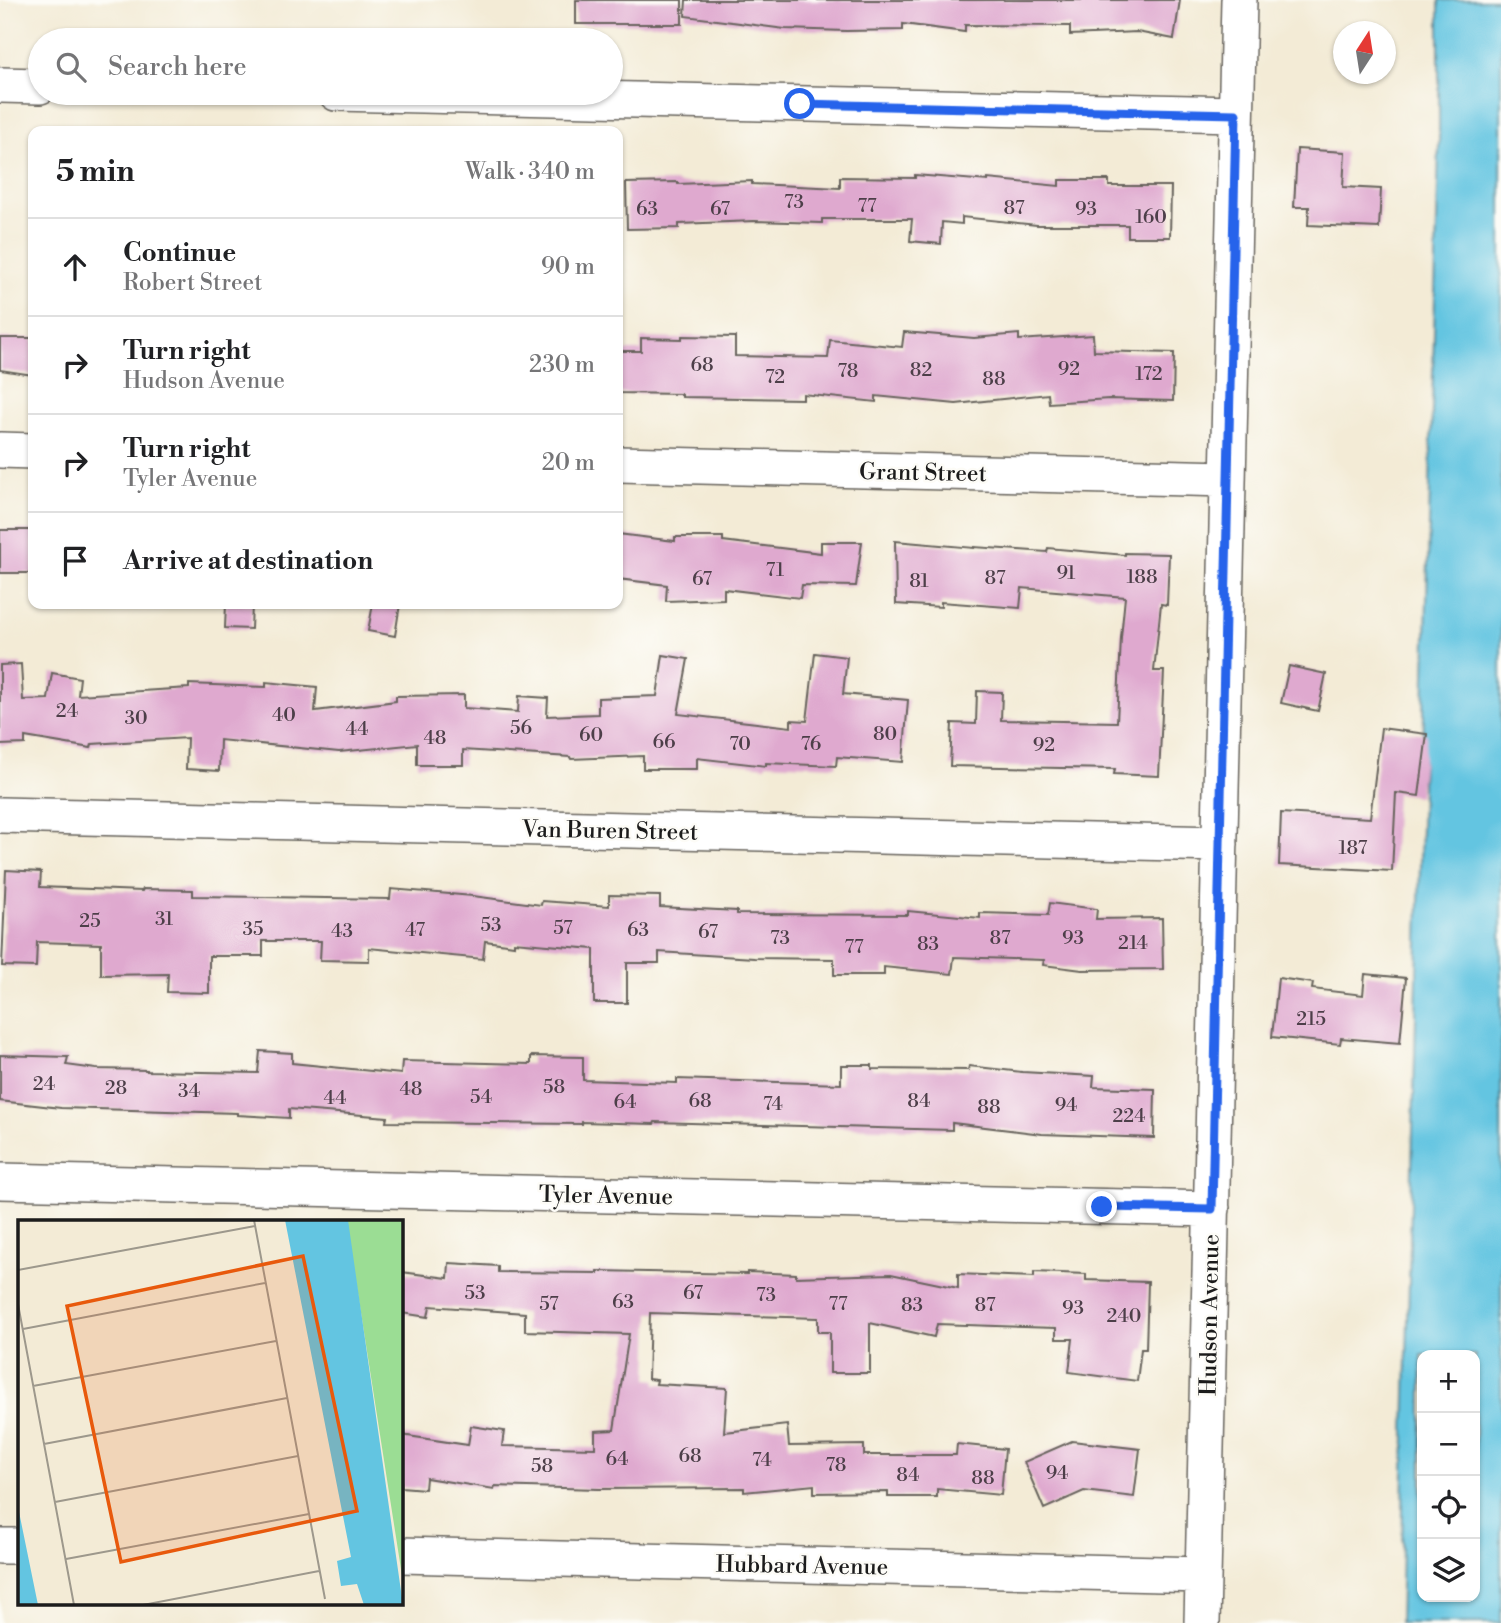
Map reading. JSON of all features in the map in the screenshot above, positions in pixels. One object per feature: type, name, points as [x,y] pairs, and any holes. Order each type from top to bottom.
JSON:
[{"type":"street","name":"Hudson Avenue","points":[[1202,1623],[1239,0]]},
{"type":"street","points":[[0,85],[28,86]]},
{"type":"street","points":[[623,100],[1236,114]]},
{"type":"street","points":[[0,450],[28,451]]},
{"type":"street","name":"Grant Street","points":[[623,464],[1228,479]]},
{"type":"street","name":"Van Buren Street","points":[[0,815],[1220,844]]},
{"type":"street","name":"Tyler Avenue","points":[[0,1181],[1212,1209]]},
{"type":"street","points":[[0,1546],[18,1546]]},
{"type":"street","name":"Hubbard Avenue","points":[[402,1555],[1203,1575]]},
{"type":"water","points":[[1439,0],[1501,0],[1501,1623],[1400,1623],[1439,144]]},
{"type":"building","points":[[576,0],[682,0],[682,24],[576,24]]},
{"type":"building","points":[[686,0],[1180,0],[1174,39],[1137,32],[1070,35],[1070,26],[965,25],[965,32],[903,24],[903,30],[785,29],[685,16]]},
{"type":"building","points":[[1297,149],[1345,152],[1343,187],[1381,189],[1379,228],[1308,225],[1309,207],[1294,207]]},
{"type":"building","points":[[915,175],[1059,186],[1059,180],[1109,180],[1109,186],[1171,186],[1170,237],[1128,237],[1128,225],[1037,225],[962,217],[962,224],[942,222],[941,244],[910,241],[912,219],[822,219],[822,223],[754,221],[679,224],[679,228],[627,229],[626,183],[752,181],[752,184],[840,188],[840,177],[915,178]]},
{"type":"building","points":[[904,332],[974,338],[1019,334],[1019,340],[1093,335],[1094,351],[1174,353],[1173,401],[1109,399],[1049,403],[1048,394],[956,404],[876,396],[876,402],[803,394],[803,399],[623,393],[623,351],[641,351],[641,338],[735,337],[735,356],[828,358],[830,340],[902,347]]},
{"type":"building","points":[[0,338],[28,338],[28,374],[0,370]]},
{"type":"building","points":[[0,530],[28,530],[28,573],[0,573]]},
{"type":"building","points":[[623,535],[675,541],[675,537],[723,537],[723,541],[821,553],[821,542],[862,542],[856,586],[802,585],[800,598],[724,589],[724,599],[666,601],[667,585],[623,580]]},
{"type":"building","points":[[895,541],[1047,552],[1048,548],[1125,555],[1169,554],[1167,605],[1161,604],[1154,671],[1164,671],[1159,776],[1114,774],[1115,769],[950,766],[952,723],[976,724],[977,691],[1002,692],[1001,720],[1117,722],[1125,597],[1022,588],[1020,608],[941,602],[941,607],[896,604]]},
{"type":"building","points":[[226,609],[252,609],[251,629],[225,628]]},
{"type":"building","points":[[372,609],[399,609],[395,636],[368,631]]},
{"type":"building","points":[[815,653],[847,657],[843,694],[908,700],[903,762],[837,757],[836,766],[766,763],[766,766],[697,758],[697,769],[643,769],[643,756],[571,759],[463,750],[463,765],[417,765],[417,744],[339,752],[220,740],[219,771],[186,769],[187,738],[92,744],[91,748],[25,737],[25,744],[0,745],[0,665],[21,664],[23,700],[48,699],[52,673],[80,678],[78,695],[189,688],[189,684],[266,687],[266,682],[317,687],[315,711],[396,701],[396,696],[464,695],[464,708],[518,712],[519,696],[548,698],[547,716],[598,714],[598,698],[657,696],[663,655],[688,659],[678,714],[791,727],[791,720],[807,721]]},
{"type":"building","points":[[1289,666],[1326,674],[1318,711],[1281,703]]},
{"type":"building","points":[[1381,728],[1427,734],[1419,796],[1396,793],[1392,871],[1279,865],[1281,813],[1370,818]]},
{"type":"building","points":[[6,870],[41,872],[40,887],[193,890],[193,896],[390,899],[391,889],[541,905],[542,901],[609,906],[609,895],[660,896],[660,907],[737,911],[737,914],[908,915],[908,911],[980,918],[980,913],[1048,915],[1050,903],[1097,909],[1096,919],[1162,918],[1163,969],[1082,970],[1043,965],[1044,960],[954,957],[952,974],[884,967],[884,975],[834,975],[834,959],[754,958],[659,952],[659,963],[627,963],[627,1003],[594,1003],[594,949],[485,941],[483,959],[369,948],[369,961],[320,960],[321,941],[263,941],[263,956],[209,956],[209,993],[167,992],[168,974],[101,975],[101,944],[37,942],[36,967],[2,966]]},
{"type":"building","points":[[1365,974],[1406,978],[1400,1043],[1341,1038],[1340,1044],[1272,1037],[1278,978],[1313,983],[1312,989],[1363,995]]},
{"type":"building","points":[[260,1051],[292,1053],[292,1063],[401,1074],[402,1061],[531,1064],[531,1056],[583,1057],[583,1080],[677,1083],[677,1079],[841,1084],[841,1065],[872,1065],[872,1069],[968,1070],[969,1066],[1094,1076],[1093,1087],[1155,1089],[1154,1138],[1042,1134],[952,1123],[952,1130],[655,1122],[386,1122],[387,1117],[289,1109],[289,1118],[237,1113],[61,1108],[0,1101],[0,1055],[68,1057],[66,1065],[96,1069],[258,1073]]},
{"type":"building","points":[[449,1263],[498,1266],[498,1272],[747,1272],[796,1274],[796,1277],[891,1274],[958,1288],[958,1274],[1034,1277],[1034,1272],[1086,1274],[1086,1280],[1148,1282],[1146,1349],[1141,1349],[1137,1381],[1069,1372],[1073,1339],[1056,1339],[1056,1328],[937,1324],[934,1337],[870,1323],[870,1373],[830,1373],[830,1332],[818,1332],[818,1318],[650,1313],[648,1379],[657,1380],[656,1384],[727,1388],[724,1432],[787,1425],[789,1446],[864,1445],[864,1455],[956,1455],[957,1444],[1005,1449],[1001,1495],[937,1489],[937,1497],[888,1497],[888,1492],[814,1493],[814,1485],[744,1492],[744,1488],[599,1489],[495,1486],[494,1489],[426,1478],[425,1489],[402,1487],[402,1435],[468,1445],[471,1426],[504,1431],[502,1446],[595,1448],[595,1431],[614,1430],[629,1334],[525,1331],[525,1313],[430,1306],[428,1317],[402,1313],[402,1272],[448,1278]]},
{"type":"building","points":[[1072,1441],[1140,1449],[1134,1497],[1084,1491],[1044,1509],[1024,1462]]},
{"type":"route","points":[[800,104],[1236,114],[1212,1209],[1102,1207]]}]
